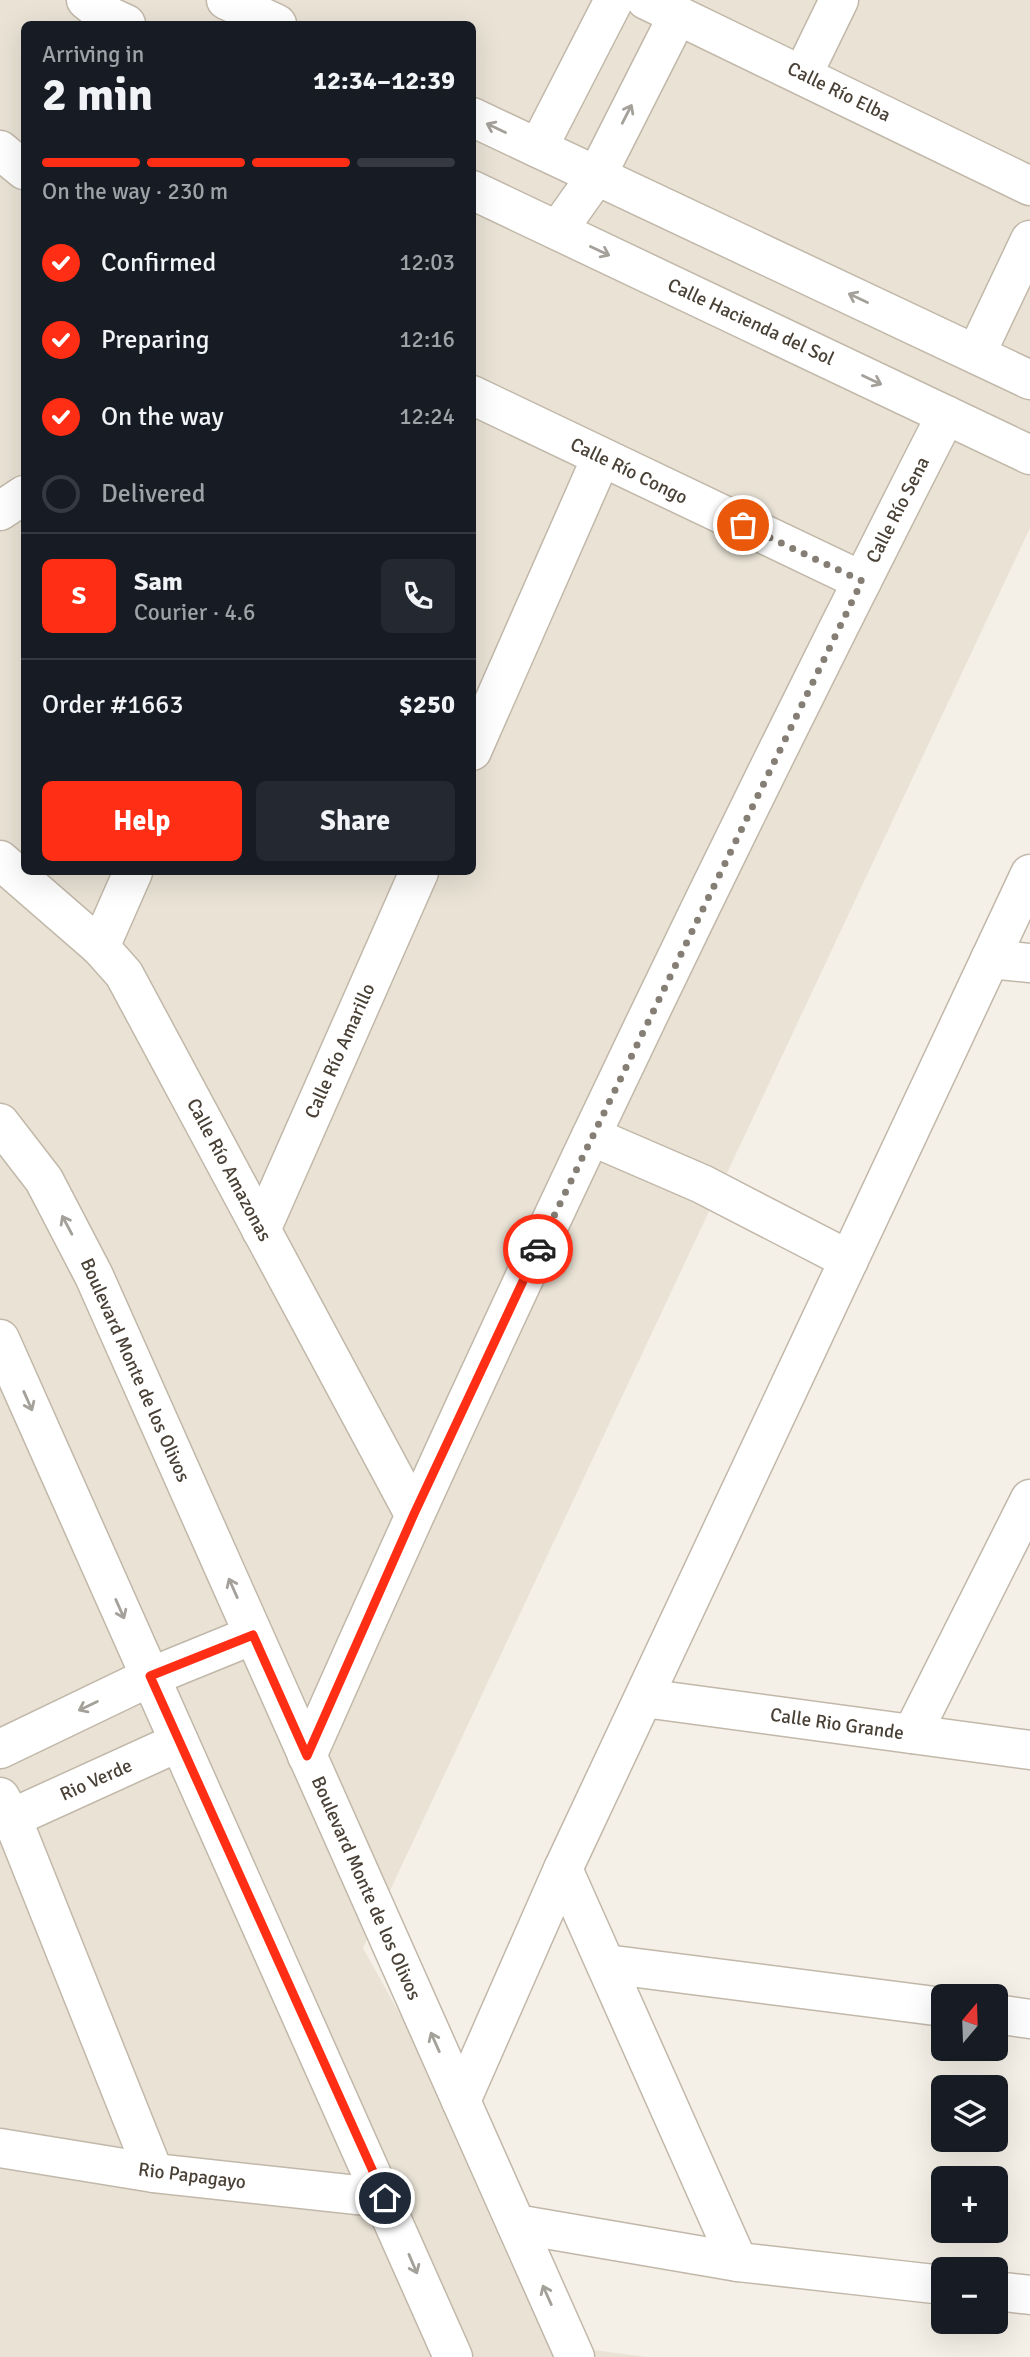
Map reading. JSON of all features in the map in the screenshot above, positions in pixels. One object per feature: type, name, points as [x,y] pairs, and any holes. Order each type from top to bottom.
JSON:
[{"type":"street","points":[[86,0],[102,13],[119,21]]},
{"type":"street","points":[[226,0],[271,21]]},
{"type":"street","points":[[538,148],[614,0]]},
{"type":"street","points":[[803,74],[839,0]]},
{"type":"street","points":[[558,230],[597,175],[662,8]]},
{"type":"street","name":"Calle Río Elba","points":[[662,8],[1030,186]]},
{"type":"street","points":[[476,119],[1030,380]]},
{"type":"street","points":[[0,150],[21,168]]},
{"type":"street","points":[[0,192],[21,178]]},
{"type":"street","name":"Calle Hacienda del Sol","points":[[476,192],[1030,455]]},
{"type":"street","points":[[976,354],[1030,240]]},
{"type":"street","name":"Calle Río Congo","points":[[476,397],[862,581]]},
{"type":"street","name":"Calle Río Sena","points":[[307,1756],[414,1514],[591,1136],[946,415]]},
{"type":"street","points":[[476,742],[601,458]]},
{"type":"street","name":"Calle Río Amazonas","points":[[0,860],[100,947],[124,974],[414,1514]]},
{"type":"street","points":[[461,2101],[563,1869],[1030,874]]},
{"type":"street","points":[[100,947],[132,875]]},
{"type":"street","name":"Calle Río Amarillo","points":[[261,1230],[418,875]]},
{"type":"street","points":[[990,959],[1030,963]]},
{"type":"street","name":"Boulevard Monte de los Olivos","points":[[0,1123],[44,1180],[94,1276],[575,2357]]},
{"type":"street","points":[[591,1136],[702,1184],[849,1260]]},
{"type":"street","points":[[0,1339],[385,2198],[453,2357]]},
{"type":"street","points":[[912,1734],[1030,1499]]},
{"type":"street","points":[[0,1749],[152,1676],[253,1635]]},
{"type":"street","name":"Calle Rio Grande","points":[[644,1698],[1030,1750]]},
{"type":"street","name":"Rio Verde","points":[[6,1807],[179,1742]]},
{"type":"street","points":[[6,1807],[154,2173]]},
{"type":"street","points":[[563,1869],[738,2262]]},
{"type":"street","points":[[606,1964],[931,2005]]},
{"type":"street","points":[[1008,2016],[1030,2019]]},
{"type":"street","name":"Rio Papagayo","points":[[0,2148],[154,2173],[385,2198]]},
{"type":"street","points":[[516,2224],[738,2262],[931,2284]]},
{"type":"street","points":[[1008,2292],[1030,2295]]},
{"type":"shaded area","points":[[0,0],[1030,0],[1030,528],[363,1948],[586,2349],[646,2357],[0,2357]]},
{"type":"way so far","points":[[538,1249],[862,581],[743,525]]},
{"type":"route","points":[[385,2198],[150,1676],[253,1635],[307,1756],[414,1514],[538,1249]]}]
